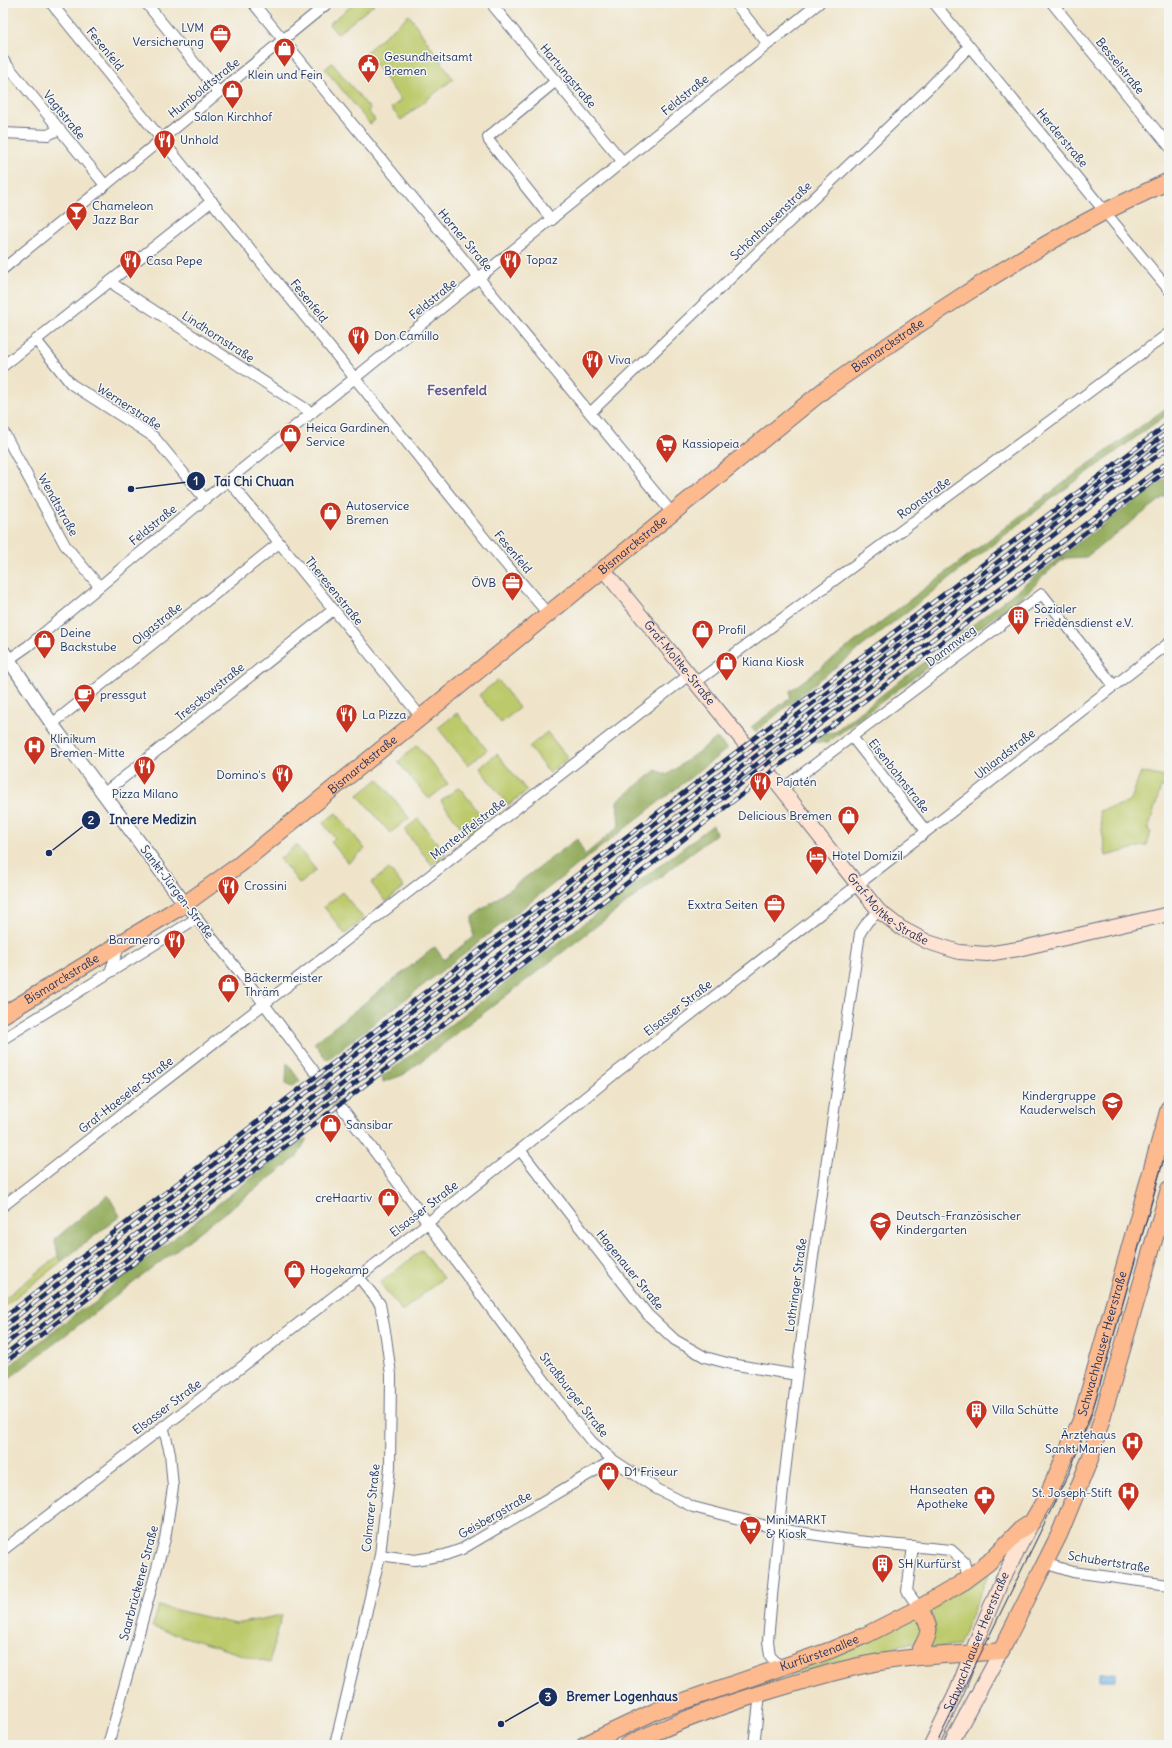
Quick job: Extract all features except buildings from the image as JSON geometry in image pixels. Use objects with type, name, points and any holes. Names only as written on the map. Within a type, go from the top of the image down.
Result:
[{"type":"main road","name":"Bismarckstraße","points":[[3,1015],[185,904],[239,865],[337,787],[824,390],[899,337],[1000,272],[1106,212],[1169,181]]},
{"type":"main road","name":"Graf-Moltke-Straße","points":[[603,570],[782,789],[879,911],[901,928],[928,942],[959,952],[987,954],[1018,950],[1169,914]]},
{"type":"main road","name":"Schwachhauser Heerstraße","points":[[931,1745],[958,1691],[1002,1580],[1048,1494],[1081,1420],[1169,1108]]},
{"type":"main road","name":"Schwachhauser Heerstraße","points":[[950,1745],[1001,1651],[1059,1535],[1090,1459],[1169,1189]]},
{"type":"main road","name":"Kurfürstenallee","points":[[584,1745],[658,1710],[831,1650],[866,1635],[919,1608],[968,1578],[988,1563],[1020,1530],[1032,1522]]},
{"type":"main road","points":[[917,1657],[929,1631],[928,1623],[919,1608]]},
{"type":"main road","name":"Kurfürstenallee","points":[[627,1745],[655,1731],[760,1694],[837,1671],[882,1661],[1001,1651]]},
{"type":"street","name":"Fesenfeld","points":[[51,3],[548,614]]},
{"type":"street","points":[[146,3],[219,93]]},
{"type":"street","name":"Horner Straße","points":[[253,3],[672,513]]},
{"type":"street","name":"Humboldtstraße","points":[[3,269],[328,3]]},
{"type":"street","points":[[735,3],[768,44]]},
{"type":"street","name":"Feldstraße","points":[[5,655],[28,646],[206,499],[819,3]]},
{"type":"street","name":"Herderstraße","points":[[934,3],[1169,290]]},
{"type":"street","name":"Besselstraße","points":[[1052,3],[1169,146]]},
{"type":"street","name":"Hartungstraße","points":[[496,5],[623,162]]},
{"type":"street","name":"Schönhausenstraße","points":[[590,413],[930,87],[969,47]]},
{"type":"street","name":"Vagtstraße","points":[[3,60],[105,185]]},
{"type":"street","points":[[552,220],[489,142],[488,137],[556,81]]},
{"type":"street","points":[[3,133],[48,135],[59,130]]},
{"type":"street","points":[[3,366],[212,201]]},
{"type":"street","name":"Lindhornstraße","points":[[111,281],[122,290],[312,413]]},
{"type":"street","name":"Roonstraße","points":[[692,679],[1169,334]]},
{"type":"street","name":"Wernerstraße","points":[[36,340],[71,384],[154,437],[206,499]]},
{"type":"street","name":"Wendtstraße","points":[[3,431],[65,545],[99,586]]},
{"type":"street","name":"Theresenstraße","points":[[229,481],[421,717]]},
{"type":"street","name":"Olgastraße","points":[[52,724],[278,543]]},
{"type":"street","name":"Dammweg","points":[[782,789],[1042,594],[1114,686]]},
{"type":"street","name":"Tresckowstraße","points":[[103,794],[333,610]]},
{"type":"street","name":"Uhlandstraße","points":[[857,884],[1169,644]]},
{"type":"street","name":"Sankt-Jürgen-Straße","points":[[5,655],[52,724],[103,794],[185,904],[264,1004],[314,1071]]},
{"type":"street","name":"Manteuffelstraße","points":[[264,1004],[692,679]]},
{"type":"street","name":"Eisenbahnstraße","points":[[852,737],[926,831]]},
{"type":"street","name":"Elsasser Straße","points":[[3,1550],[359,1277],[618,1071],[857,884]]},
{"type":"street","name":"Lothringer Straße","points":[[781,1667],[770,1656],[768,1640],[778,1529],[797,1375],[860,933],[868,921],[879,911]]},
{"type":"street","name":"Bismarckstraße","points":[[3,1039],[197,918]]},
{"type":"street","name":"Bismarckstraße","points":[[110,972],[120,944]]},
{"type":"street","name":"Graf-Haeseler-Straße","points":[[3,1206],[264,1004]]},
{"type":"street","name":"Straßburger Straße","points":[[343,1109],[574,1419],[592,1442],[613,1460],[657,1489],[693,1506],[778,1529],[856,1541],[951,1550],[964,1562],[968,1578]]},
{"type":"street","name":"Hagenauer Straße","points":[[520,1150],[648,1315],[675,1340],[705,1357],[731,1364],[797,1375]]},
{"type":"street","name":"Colmarer Straße","points":[[335,1745],[380,1555],[390,1467],[391,1375],[380,1304],[359,1277]]},
{"type":"street","name":"Saarbrückener Straße","points":[[108,1745],[165,1539],[173,1487],[170,1453],[163,1426]]},
{"type":"street","name":"Geisbergstraße","points":[[380,1555],[415,1560],[445,1555],[462,1549],[613,1460]]},
{"type":"street","points":[[913,1546],[907,1591],[919,1608]]},
{"type":"street","name":"Schubertstraße","points":[[1044,1563],[1074,1572],[1169,1585]]},
{"type":"street","points":[[754,1745],[760,1694]]},
{"type":"green space","points":[[355,3],[376,3],[337,34],[329,24]]},
{"type":"green space","points":[[409,15],[453,79],[401,120],[391,108],[401,100],[366,52]]},
{"type":"green space","points":[[332,63],[370,109],[368,111],[375,120],[370,124],[325,69]]},
{"type":"green space","points":[[1169,406],[1169,413],[1054,497],[828,673],[755,732],[751,727],[790,698],[790,691],[1082,469]]},
{"type":"green space","points":[[1169,476],[1169,493],[1086,557],[1065,558],[1043,576],[1031,589],[827,743],[814,742],[826,733],[834,732],[1077,544]]},
{"type":"green space","points":[[498,680],[519,708],[501,723],[479,695]]},
{"type":"green space","points":[[457,713],[487,750],[468,765],[438,728]]},
{"type":"green space","points":[[547,732],[568,758],[549,773],[529,747]]},
{"type":"green space","points":[[717,738],[727,749],[327,1060],[314,1043],[435,947],[444,960],[473,937],[472,917],[577,839],[585,855],[619,826],[617,801],[656,770],[667,775]]},
{"type":"green space","points":[[417,745],[448,784],[429,799],[398,762]]},
{"type":"green space","points":[[497,754],[527,791],[508,805],[479,768]]},
{"type":"green space","points":[[1141,772],[1169,778],[1169,789],[1161,787],[1148,830],[1151,832],[1147,845],[1106,856],[1099,811],[1130,802]]},
{"type":"green space","points":[[378,779],[409,818],[390,833],[358,795]]},
{"type":"green space","points":[[459,787],[487,822],[468,836],[441,801]]},
{"type":"green space","points":[[336,813],[365,849],[348,863],[331,842],[335,838],[323,823]]},
{"type":"green space","points":[[418,819],[446,854],[432,865],[404,830]]},
{"type":"green space","points":[[713,825],[716,834],[403,1075],[383,1082],[382,1077]]},
{"type":"green space","points":[[296,845],[316,870],[300,884],[280,859]]},
{"type":"green space","points":[[389,869],[404,887],[386,902],[371,883]]},
{"type":"green space","points":[[342,892],[364,919],[345,934],[324,907]]},
{"type":"green space","points":[[287,1063],[300,1081],[292,1087],[286,1083]]},
{"type":"green space","points":[[307,1138],[297,1157],[3,1383],[3,1371],[82,1309],[94,1303],[103,1293],[293,1146]]},
{"type":"green space","points":[[108,1195],[120,1216],[62,1261],[58,1256],[55,1239]]},
{"type":"green space","points":[[422,1250],[443,1278],[402,1311],[380,1283]]},
{"type":"green space","points":[[58,1256],[62,1261],[3,1307],[3,1300]]},
{"type":"green space","points":[[990,1570],[959,1645],[926,1648],[933,1634],[935,1625],[929,1611]]},
{"type":"green space","points":[[159,1606],[236,1624],[282,1615],[269,1663],[152,1627]]},
{"type":"green space","points":[[912,1620],[918,1621],[923,1630],[917,1641],[805,1671],[749,1690],[748,1687]]},
{"type":"water","points":[[1115,1672],[1115,1680],[1099,1680],[1099,1673]]},
{"type":"tunnel","points":[[314,1071],[343,1109]]},
{"type":"tram line","points":[[936,1745],[1070,1471],[1095,1402],[1169,1141]]},
{"type":"railway","points":[[3,1318],[757,736],[1169,423]]},
{"type":"railway","points":[[3,1327],[610,858],[1169,431]]},
{"type":"railway","points":[[3,1337],[1073,511],[1169,439]]},
{"type":"railway","points":[[3,1346],[1143,466],[1169,448]]},
{"type":"railway","points":[[3,1356],[751,776],[1169,461]]},
{"type":"railway","points":[[3,1364],[780,765],[1169,469]]},
{"type":"place","name":"LVM Versicherung","points":[[220,54]]},
{"type":"place","name":"Klein und Fein","points":[[285,68]]},
{"type":"place","name":"Gesundheitsamt Bremen","points":[[368,84]]},
{"type":"place","name":"Salon Kirchhof","points":[[233,110]]},
{"type":"place","name":"Unhold","points":[[165,160]]},
{"type":"place","name":"Chameleon Jazz Bar","points":[[77,232]]},
{"type":"place","name":"Casa Pepe","points":[[130,280]]},
{"type":"place","name":"Topaz","points":[[510,280]]},
{"type":"place","name":"Don Camillo","points":[[358,356]]},
{"type":"place","name":"Viva","points":[[592,380]]},
{"type":"place","name":"Heica Gardinen Service","points":[[290,454]]},
{"type":"place","name":"Kassiopeia","points":[[667,464]]},
{"type":"place","name":"Tai Chi Chuan","points":[[131,489]]},
{"type":"place","name":"Autoservice Bremen","points":[[330,532]]},
{"type":"place","name":"ÖVB","points":[[512,602]]},
{"type":"place","name":"Sozialer Friedensdienst e.V.","points":[[1018,636]]},
{"type":"place","name":"Profil","points":[[702,650]]},
{"type":"place","name":"Deine Backstube","points":[[44,660]]},
{"type":"place","name":"Kiana Kiosk","points":[[726,682]]},
{"type":"place","name":"pressgut","points":[[84,714]]},
{"type":"place","name":"La Pizza","points":[[346,734]]},
{"type":"place","name":"Klinikum Bremen-Mitte","points":[[34,766]]},
{"type":"place","name":"Pizza Milano","points":[[145,786]]},
{"type":"place","name":"Domino's","points":[[282,794]]},
{"type":"place","name":"Pajatén","points":[[760,802]]},
{"type":"place","name":"Delicious Bremen","points":[[848,836]]},
{"type":"place","name":"Innere Medizin","points":[[49,853]]},
{"type":"place","name":"Hotel Domizil","points":[[817,876]]},
{"type":"place","name":"Crossini","points":[[228,906]]},
{"type":"place","name":"Exxtra Seiten","points":[[774,924]]},
{"type":"place","name":"Baranero","points":[[175,960]]},
{"type":"place","name":"Bäckermeister Thräm","points":[[228,1004]]},
{"type":"place","name":"Kindergruppe Kauderwelsch","points":[[1112,1122]]},
{"type":"place","name":"Sansibar","points":[[331,1144]]},
{"type":"place","name":"creHaartiv","points":[[388,1218]]},
{"type":"place","name":"Deutsch-Französischer Kindergarten","points":[[880,1242]]},
{"type":"place","name":"Hogekamp","points":[[294,1290]]},
{"type":"place","name":"Villa Schütte","points":[[977,1430]]},
{"type":"place","name":"Ärztehaus Sankt Marien","points":[[1132,1462]]},
{"type":"place","name":"D1 Friseur","points":[[609,1492]]},
{"type":"place","name":"St. Joseph-Stift","points":[[1128,1512]]},
{"type":"place","name":"Hanseaten Apotheke","points":[[984,1516]]},
{"type":"place","name":"MiniMARKT & Kiosk","points":[[751,1546]]},
{"type":"place","name":"SH Kurfürst","points":[[883,1584]]},
{"type":"place","name":"Bremer Logenhaus","points":[[501,1724]]},
{"type":"district","name":"Fesenfeld","points":[[457,390]]}]
